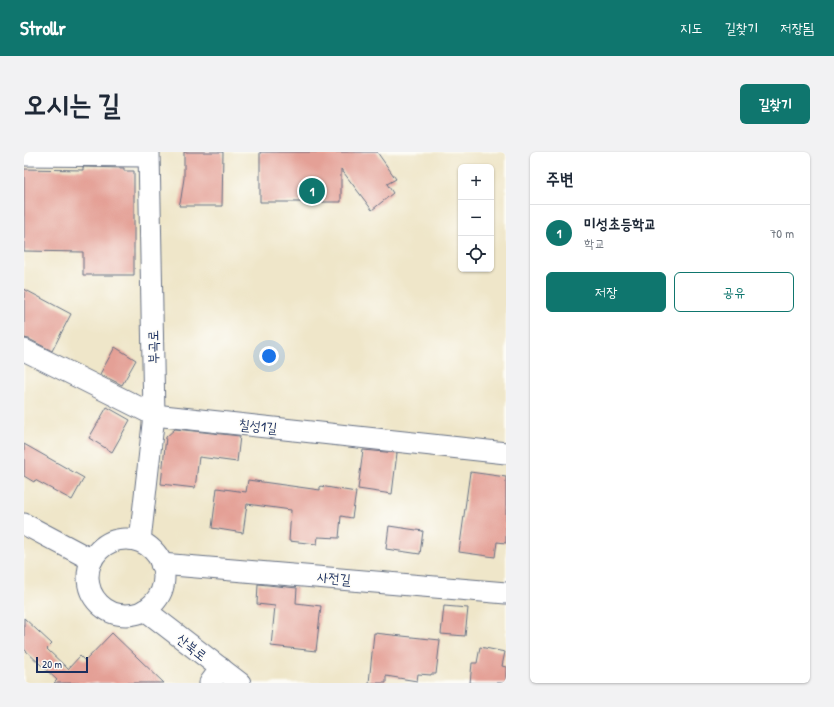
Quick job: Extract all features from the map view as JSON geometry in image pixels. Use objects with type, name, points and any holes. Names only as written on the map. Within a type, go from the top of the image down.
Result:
[{"type":"street","points":[[24,155],[148,154]]},
{"type":"street","name":"부곡로","points":[[140,541],[154,415],[148,154]]},
{"type":"street","name":"칠성1길","points":[[24,350],[154,415],[506,453]]},
{"type":"street","points":[[24,524],[92,560]]},
{"type":"street","points":[[128,538],[140,541],[151,548],[159,558],[164,570],[164,583],[160,595],[152,605],[145,610],[129,616],[116,614],[104,609],[95,601],[90,590],[87,577],[89,565],[95,554],[104,545],[115,540],[128,538]]},
{"type":"street","name":"사전길","points":[[161,564],[506,593]]},
{"type":"street","name":"산북로","points":[[145,610],[215,676],[240,683]]},
{"type":"building","points":[[184,152],[223,152],[222,206],[179,206],[184,178]]},
{"type":"building","points":[[260,152],[377,152],[396,179],[387,184],[393,193],[372,210],[341,169],[341,202],[260,202]]},
{"type":"building","points":[[83,167],[124,168],[124,171],[134,171],[134,275],[83,275],[83,252],[24,251],[24,169],[83,170]]},
{"type":"building","points":[[24,289],[71,314],[52,351],[24,338]]},
{"type":"building","points":[[115,347],[136,360],[122,385],[100,374]]},
{"type":"building","points":[[107,407],[130,420],[112,452],[89,438]]},
{"type":"building","points":[[175,429],[240,436],[237,462],[199,457],[195,488],[161,484],[166,437]]},
{"type":"building","points":[[24,444],[84,478],[72,500],[35,480],[34,482],[24,476]]},
{"type":"building","points":[[363,450],[397,453],[392,494],[358,489]]},
{"type":"building","points":[[470,472],[506,477],[506,543],[497,542],[495,557],[459,552]]},
{"type":"building","points":[[248,480],[320,490],[320,486],[356,492],[352,518],[341,516],[339,538],[318,537],[317,544],[289,541],[291,510],[247,504],[243,533],[212,528],[217,488],[246,492]]},
{"type":"building","points":[[389,526],[423,531],[420,554],[386,549]]},
{"type":"building","points":[[258,584],[297,588],[296,603],[321,606],[316,651],[271,646],[275,606],[257,604]]},
{"type":"building","points":[[444,606],[468,608],[465,636],[441,634]]},
{"type":"building","points":[[24,618],[52,644],[47,649],[68,669],[80,656],[85,661],[112,633],[164,683],[54,683],[57,680],[24,649]]},
{"type":"building","points":[[374,633],[440,640],[436,674],[418,674],[417,681],[386,676],[386,683],[369,683]]},
{"type":"building","points":[[480,647],[505,652],[502,666],[506,667],[506,683],[470,683],[472,663],[477,663]]},
{"type":"place","name":"미성초등학교","points":[[312,191]]}]
